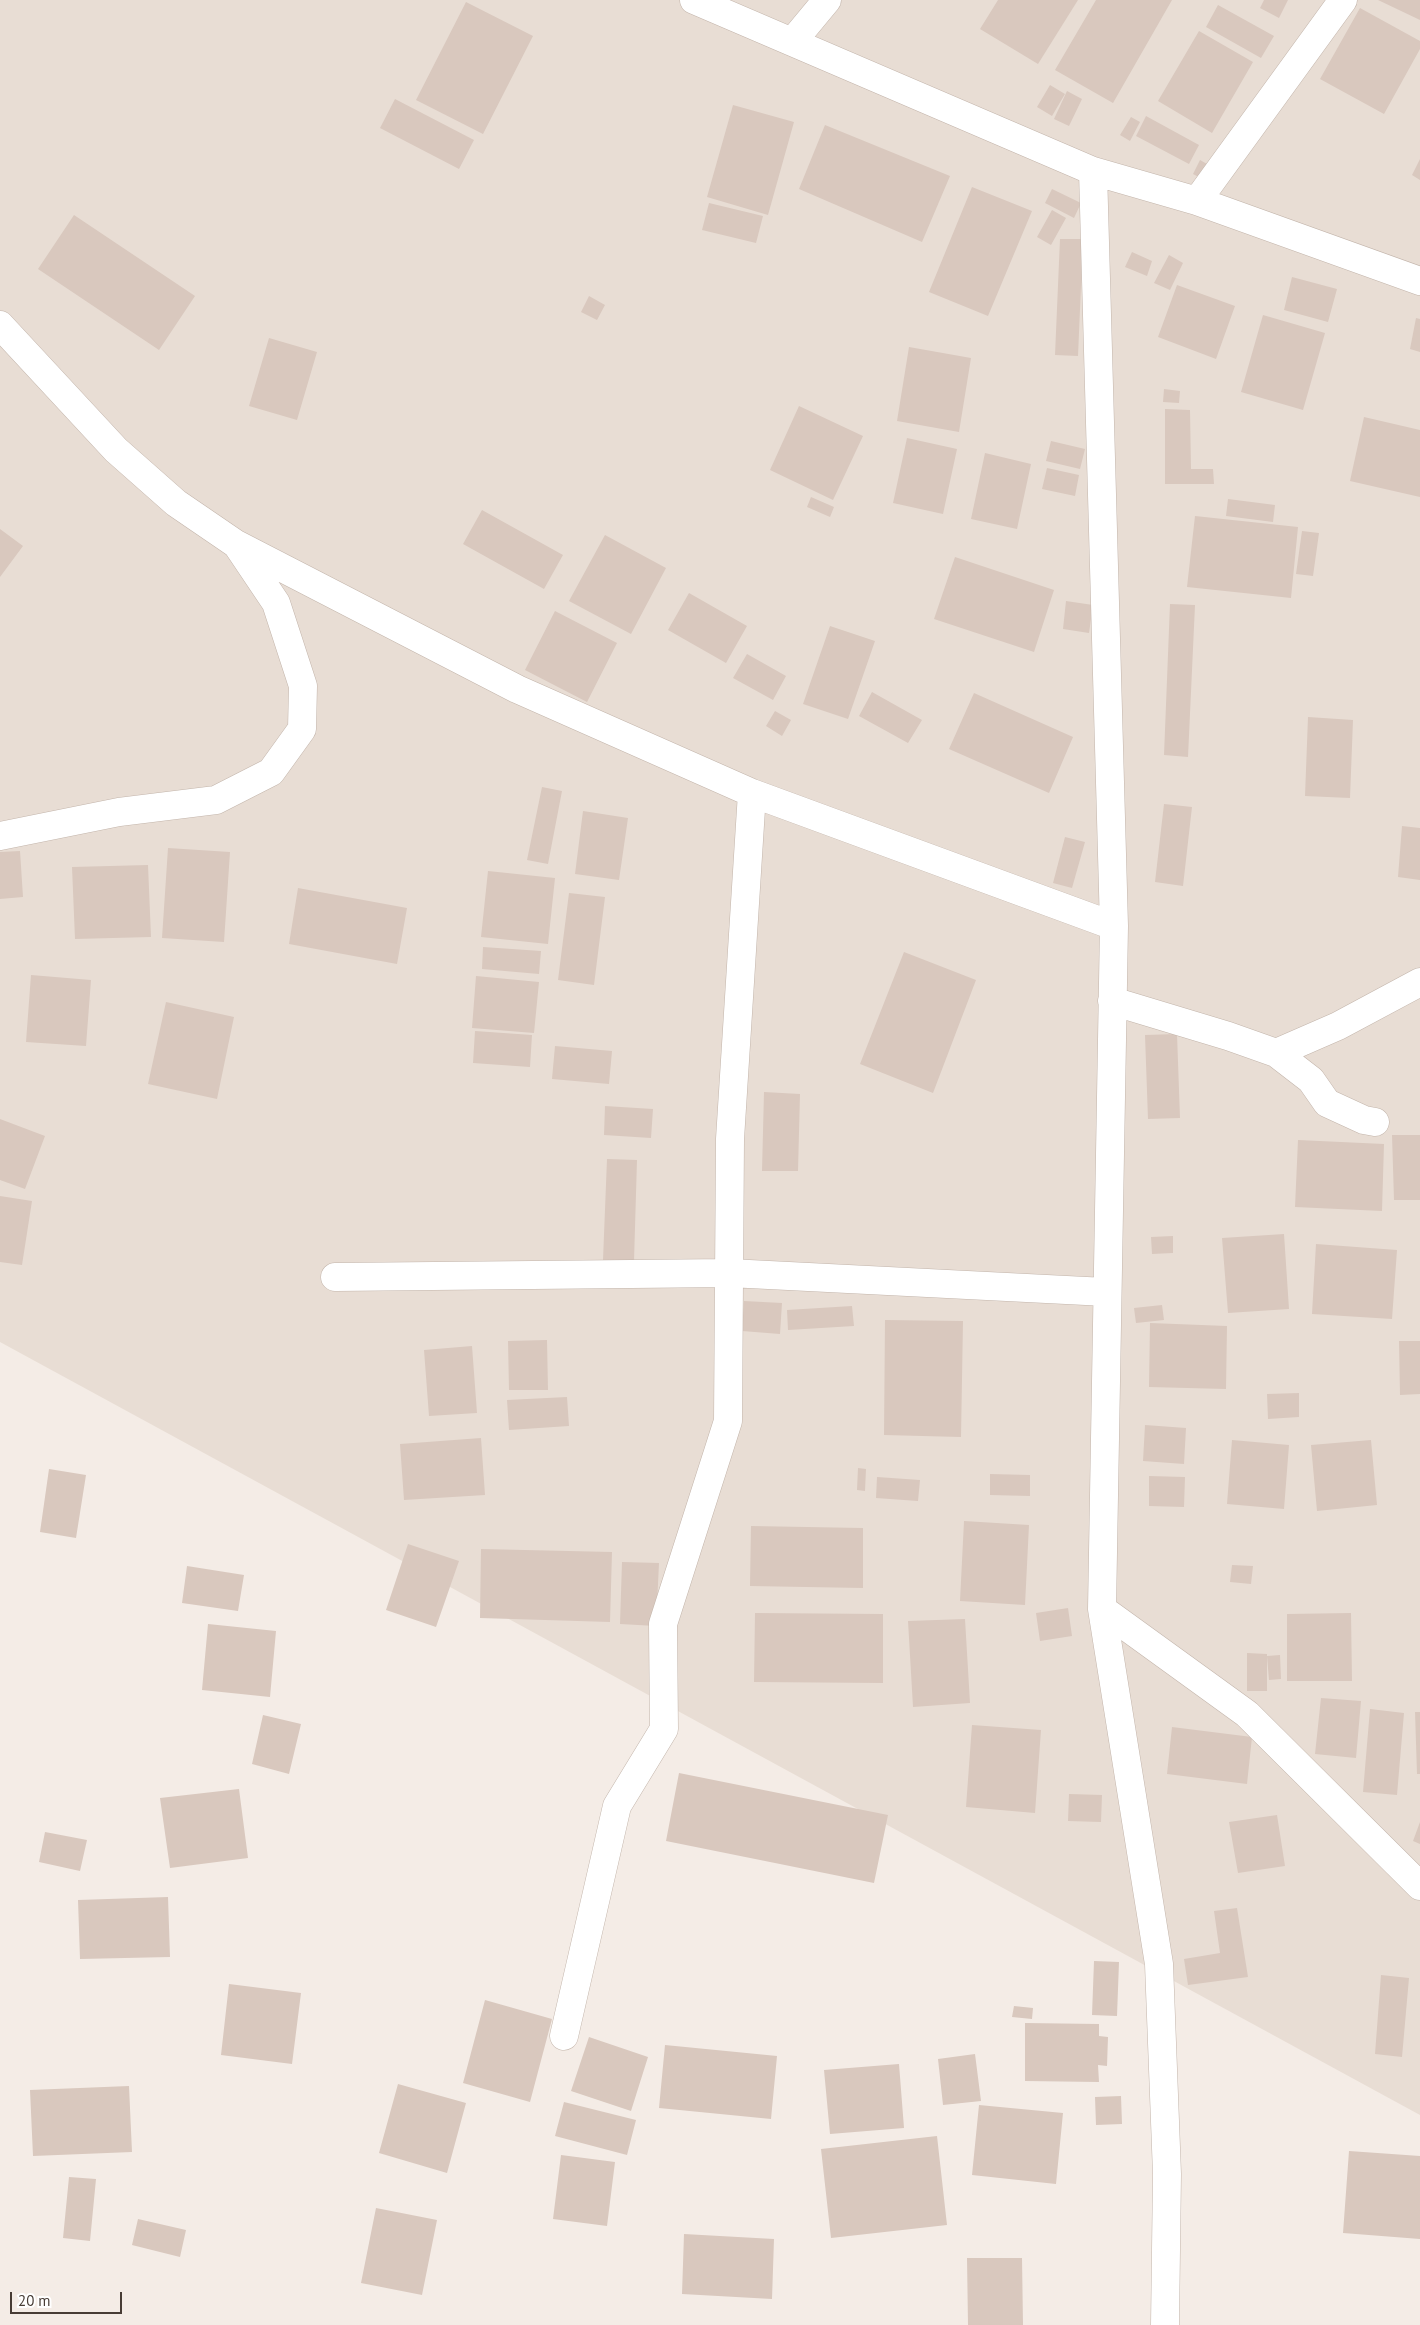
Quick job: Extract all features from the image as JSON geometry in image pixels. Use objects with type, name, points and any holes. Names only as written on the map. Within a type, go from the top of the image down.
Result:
[{"type":"street","points":[[694,0],[1093,171],[1197,200],[1420,282]]},
{"type":"street","points":[[793,41],[828,0]]},
{"type":"street","points":[[1197,200],[1343,0]]},
{"type":"street","points":[[1093,171],[1114,926],[1106,1292],[1102,1609],[1159,1964],[1167,2174],[1165,2325]]},
{"type":"street","points":[[0,325],[116,450],[176,503],[236,544],[517,689],[752,793],[1114,926]]},
{"type":"street","points":[[0,836],[120,812],[216,800],[271,772],[302,729],[303,686],[276,604],[236,544]]},
{"type":"street","points":[[564,2036],[617,1806],[664,1729],[663,1624],[728,1420],[730,1139],[752,793]]},
{"type":"street","points":[[1276,1053],[1338,1026],[1420,982]]},
{"type":"street","points":[[1112,1001],[1228,1036],[1276,1053],[1311,1080],[1327,1104],[1364,1120],[1375,1122]]},
{"type":"street","points":[[335,1277],[729,1273],[1106,1292]]},
{"type":"street","points":[[1102,1609],[1247,1714],[1420,1886]]},
{"type":"shaded area","points":[[0,0],[1420,0],[1420,2115],[0,1342]]},
{"type":"building","points":[[998,0],[1078,0],[1038,64],[980,29]]},
{"type":"building","points":[[1096,0],[1172,0],[1113,103],[1055,70]]},
{"type":"building","points":[[1264,0],[1288,0],[1279,18],[1260,8]]},
{"type":"building","points":[[1378,0],[1420,0],[1420,20]]},
{"type":"building","points":[[466,2],[533,36],[483,134],[416,100]]},
{"type":"building","points":[[1218,5],[1274,36],[1261,58],[1206,27]]},
{"type":"building","points":[[1360,8],[1420,41],[1420,49],[1384,114],[1320,79]]},
{"type":"building","points":[[1199,31],[1253,62],[1212,133],[1158,101]]},
{"type":"building","points":[[1050,85],[1065,94],[1052,116],[1037,107]]},
{"type":"building","points":[[1067,91],[1082,99],[1069,126],[1054,119]]},
{"type":"building","points":[[395,99],[474,140],[459,169],[380,128]]},
{"type":"building","points":[[733,105],[794,122],[768,215],[707,197]]},
{"type":"building","points":[[1146,116],[1199,145],[1189,164],[1136,136]]},
{"type":"building","points":[[1131,117],[1140,122],[1130,141],[1120,135]]},
{"type":"building","points":[[825,125],[950,176],[922,242],[799,189]]},
{"type":"building","points":[[1420,159],[1420,180],[1412,175]]},
{"type":"building","points":[[1200,160],[1221,172],[1214,185],[1193,174]]},
{"type":"building","points":[[972,187],[1032,211],[988,316],[929,292]]},
{"type":"building","points":[[1052,189],[1081,203],[1074,218],[1045,203]]},
{"type":"building","points":[[709,203],[763,216],[756,243],[702,230]]},
{"type":"building","points":[[1052,210],[1066,218],[1051,245],[1037,237]]},
{"type":"building","points":[[74,215],[195,296],[159,350],[38,269]]},
{"type":"building","points":[[1060,239],[1083,239],[1078,356],[1055,355]]},
{"type":"building","points":[[1132,252],[1152,261],[1147,276],[1125,267]]},
{"type":"building","points":[[1169,255],[1183,263],[1170,290],[1154,283]]},
{"type":"building","points":[[1292,277],[1337,289],[1328,322],[1284,310]]},
{"type":"building","points":[[1177,285],[1235,306],[1216,359],[1158,337]]},
{"type":"building","points":[[589,296],[605,305],[597,320],[581,312]]},
{"type":"building","points":[[1263,315],[1325,333],[1303,410],[1241,392]]},
{"type":"building","points":[[1416,318],[1420,319],[1420,352],[1410,349]]},
{"type":"building","points":[[269,338],[317,352],[297,420],[249,406]]},
{"type":"building","points":[[909,347],[971,358],[959,432],[897,421]]},
{"type":"building","points":[[1164,389],[1180,391],[1179,403],[1163,402]]},
{"type":"building","points":[[799,406],[863,436],[833,500],[770,470]]},
{"type":"building","points":[[1165,409],[1190,410],[1191,469],[1213,469],[1214,484],[1165,484]]},
{"type":"building","points":[[1364,417],[1420,430],[1420,497],[1350,481]]},
{"type":"building","points":[[907,438],[957,449],[943,514],[893,503]]},
{"type":"building","points":[[1051,441],[1085,449],[1080,469],[1046,461]]},
{"type":"building","points":[[985,453],[1031,464],[1017,529],[971,519]]},
{"type":"building","points":[[1047,468],[1079,475],[1075,496],[1042,489]]},
{"type":"building","points":[[811,497],[834,507],[830,517],[807,507]]},
{"type":"building","points":[[1228,499],[1275,505],[1273,522],[1226,516]]},
{"type":"building","points":[[482,510],[563,555],[544,589],[463,544]]},
{"type":"building","points":[[1195,516],[1298,527],[1291,598],[1187,587]]},
{"type":"building","points":[[0,529],[23,546],[0,577]]},
{"type":"building","points":[[1302,531],[1319,533],[1313,576],[1296,574]]},
{"type":"building","points":[[605,535],[666,568],[631,634],[569,601]]},
{"type":"building","points":[[955,557],[1054,590],[1034,652],[934,619]]},
{"type":"building","points":[[689,593],[747,626],[726,663],[668,630]]},
{"type":"building","points":[[1066,601],[1093,605],[1089,633],[1063,629]]},
{"type":"building","points":[[1170,604],[1195,605],[1188,757],[1164,755]]},
{"type":"building","points":[[555,611],[617,643],[587,702],[525,670]]},
{"type":"building","points":[[830,626],[875,641],[848,719],[803,704]]},
{"type":"building","points":[[747,654],[786,676],[773,700],[733,678]]},
{"type":"building","points":[[872,692],[922,720],[908,743],[859,716]]},
{"type":"building","points":[[974,693],[1073,737],[1049,793],[949,749]]},
{"type":"building","points":[[775,711],[791,720],[782,736],[766,726]]},
{"type":"building","points":[[1308,717],[1353,720],[1350,798],[1305,796]]},
{"type":"building","points":[[542,787],[562,791],[548,864],[527,860]]},
{"type":"building","points":[[1164,804],[1192,807],[1183,886],[1155,882]]},
{"type":"building","points":[[583,811],[628,818],[619,880],[575,874]]},
{"type":"building","points":[[1402,826],[1420,828],[1420,880],[1398,877]]},
{"type":"building","points":[[1065,837],[1085,842],[1072,888],[1053,883]]},
{"type":"building","points":[[168,848],[230,852],[224,942],[162,938]]},
{"type":"building","points":[[20,851],[23,897],[0,899],[0,852]]},
{"type":"building","points":[[148,865],[151,937],[75,939],[72,867]]},
{"type":"building","points":[[488,871],[555,878],[548,944],[481,937]]},
{"type":"building","points":[[298,888],[407,908],[397,964],[289,944]]},
{"type":"building","points":[[569,893],[605,897],[594,985],[558,980]]},
{"type":"building","points":[[483,947],[541,951],[539,974],[482,969]]},
{"type":"building","points":[[904,952],[976,980],[933,1093],[860,1064]]},
{"type":"building","points":[[31,975],[91,980],[86,1046],[26,1042]]},
{"type":"building","points":[[476,976],[539,982],[534,1033],[472,1028]]},
{"type":"building","points":[[166,1002],[234,1017],[217,1099],[148,1084]]},
{"type":"building","points":[[475,1031],[532,1035],[530,1067],[473,1063]]},
{"type":"building","points":[[1177,1034],[1180,1118],[1148,1119],[1145,1035]]},
{"type":"building","points":[[555,1046],[612,1051],[609,1084],[552,1079]]},
{"type":"building","points":[[764,1092],[800,1094],[798,1171],[762,1171]]},
{"type":"building","points":[[605,1106],[653,1109],[651,1138],[604,1135]]},
{"type":"building","points":[[0,1119],[45,1136],[25,1189],[0,1180]]},
{"type":"building","points":[[1392,1135],[1420,1135],[1420,1200],[1394,1200]]},
{"type":"building","points":[[1298,1140],[1384,1144],[1382,1211],[1295,1207]]},
{"type":"building","points":[[607,1159],[637,1160],[634,1261],[603,1260]]},
{"type":"building","points":[[0,1196],[32,1201],[22,1265],[0,1262]]},
{"type":"building","points":[[1284,1234],[1289,1309],[1228,1313],[1222,1238]]},
{"type":"building","points":[[1173,1236],[1173,1253],[1152,1254],[1151,1237]]},
{"type":"building","points":[[1316,1244],[1397,1250],[1392,1319],[1312,1314]]},
{"type":"building","points":[[744,1301],[782,1303],[780,1334],[742,1331]]},
{"type":"building","points":[[1162,1305],[1164,1320],[1136,1323],[1134,1308]]},
{"type":"building","points":[[852,1306],[854,1326],[788,1330],[787,1310]]},
{"type":"building","points":[[885,1320],[963,1321],[961,1437],[884,1435]]},
{"type":"building","points":[[1150,1323],[1227,1326],[1226,1389],[1149,1387]]},
{"type":"building","points":[[547,1340],[548,1390],[509,1390],[508,1341]]},
{"type":"building","points":[[1399,1341],[1420,1341],[1420,1394],[1400,1395]]},
{"type":"building","points":[[472,1346],[477,1413],[429,1416],[424,1350]]},
{"type":"building","points":[[1299,1393],[1299,1417],[1268,1419],[1267,1394]]},
{"type":"building","points":[[567,1397],[569,1426],[509,1430],[507,1400]]},
{"type":"building","points":[[1145,1425],[1186,1428],[1184,1464],[1143,1461]]},
{"type":"building","points":[[481,1438],[485,1495],[404,1500],[400,1444]]},
{"type":"building","points":[[1232,1440],[1289,1445],[1284,1509],[1227,1504]]},
{"type":"building","points":[[1371,1440],[1377,1505],[1317,1511],[1311,1445]]},
{"type":"building","points":[[858,1468],[866,1469],[865,1491],[857,1490]]},
{"type":"building","points":[[49,1469],[86,1475],[76,1538],[40,1532]]},
{"type":"building","points":[[990,1474],[1030,1475],[1030,1496],[990,1495]]},
{"type":"building","points":[[1149,1476],[1185,1477],[1184,1507],[1149,1506]]},
{"type":"building","points":[[877,1477],[920,1480],[918,1501],[876,1498]]},
{"type":"building","points":[[964,1521],[1029,1525],[1025,1605],[960,1601]]},
{"type":"building","points":[[751,1526],[863,1528],[863,1588],[750,1586]]},
{"type":"building","points":[[408,1544],[459,1561],[436,1627],[386,1610]]},
{"type":"building","points":[[481,1549],[612,1552],[610,1622],[480,1618]]},
{"type":"building","points":[[622,1562],[659,1563],[656,1626],[620,1624]]},
{"type":"building","points":[[1232,1565],[1253,1566],[1251,1584],[1230,1582]]},
{"type":"building","points":[[187,1566],[244,1575],[238,1611],[182,1603]]},
{"type":"building","points":[[1068,1608],[1072,1636],[1040,1641],[1036,1613]]},
{"type":"building","points":[[755,1613],[883,1614],[883,1683],[754,1682]]},
{"type":"building","points":[[1351,1613],[1352,1681],[1287,1681],[1287,1614]]},
{"type":"building","points":[[965,1619],[970,1703],[913,1707],[908,1621]]},
{"type":"building","points":[[208,1624],[276,1631],[270,1697],[202,1690]]},
{"type":"building","points":[[1247,1653],[1267,1654],[1267,1691],[1247,1691]]},
{"type":"building","points":[[1280,1655],[1281,1679],[1269,1680],[1267,1656]]},
{"type":"building","points":[[1321,1698],[1361,1701],[1356,1758],[1315,1754]]},
{"type":"building","points":[[1370,1709],[1404,1713],[1397,1795],[1363,1792]]},
{"type":"building","points":[[1415,1712],[1420,1712],[1420,1774],[1417,1774]]},
{"type":"building","points":[[263,1715],[301,1724],[289,1774],[252,1764]]},
{"type":"building","points":[[972,1725],[1041,1730],[1035,1813],[966,1807]]},
{"type":"building","points":[[1172,1727],[1252,1737],[1247,1784],[1167,1774]]},
{"type":"building","points":[[679,1773],[888,1815],[874,1883],[666,1841]]},
{"type":"building","points":[[239,1789],[248,1858],[170,1868],[160,1798]]},
{"type":"building","points":[[1069,1794],[1102,1795],[1101,1822],[1068,1821]]},
{"type":"building","points":[[1277,1815],[1285,1866],[1238,1873],[1229,1822]]},
{"type":"building","points":[[1420,1822],[1420,1844],[1413,1841]]},
{"type":"building","points":[[45,1832],[87,1840],[80,1871],[39,1862]]},
{"type":"building","points":[[168,1897],[170,1957],[80,1959],[78,1900]]},
{"type":"building","points":[[1237,1908],[1248,1977],[1188,1985],[1184,1959],[1220,1953],[1214,1911]]},
{"type":"building","points":[[1094,1961],[1119,1962],[1117,2016],[1092,2015]]},
{"type":"building","points":[[1381,1975],[1409,1978],[1402,2057],[1375,2054]]},
{"type":"building","points":[[229,1984],[301,1993],[292,2064],[221,2055]]},
{"type":"building","points":[[485,2000],[552,2019],[530,2102],[463,2083]]},
{"type":"building","points":[[1014,2006],[1033,2008],[1032,2019],[1012,2017]]},
{"type":"building","points":[[1025,2023],[1099,2024],[1099,2036],[1108,2037],[1107,2066],[1098,2065],[1099,2082],[1025,2081]]},
{"type":"building","points":[[589,2037],[648,2057],[631,2111],[571,2091]]},
{"type":"building","points":[[665,2045],[777,2056],[771,2119],[659,2108]]},
{"type":"building","points":[[975,2054],[981,2101],[943,2105],[938,2059]]},
{"type":"building","points":[[899,2064],[904,2128],[830,2134],[824,2070]]},
{"type":"building","points":[[398,2084],[466,2103],[447,2173],[379,2153]]},
{"type":"building","points":[[129,2086],[132,2152],[33,2156],[30,2090]]},
{"type":"building","points":[[1121,2096],[1122,2124],[1096,2125],[1095,2097]]},
{"type":"building","points":[[564,2102],[636,2120],[627,2155],[555,2136]]},
{"type":"building","points":[[979,2105],[1063,2113],[1056,2184],[972,2175]]},
{"type":"building","points":[[937,2136],[947,2225],[831,2238],[821,2149]]},
{"type":"building","points":[[1349,2151],[1420,2156],[1420,2239],[1343,2233]]},
{"type":"building","points":[[561,2155],[615,2162],[607,2226],[553,2219]]},
{"type":"building","points":[[69,2177],[96,2179],[90,2241],[63,2238]]},
{"type":"building","points":[[376,2208],[437,2220],[422,2295],[361,2283]]},
{"type":"building","points":[[138,2219],[186,2230],[180,2257],[132,2245]]},
{"type":"building","points":[[684,2234],[774,2239],[772,2299],[682,2294]]},
{"type":"building","points":[[967,2258],[1022,2258],[1023,2325],[968,2325]]}]
